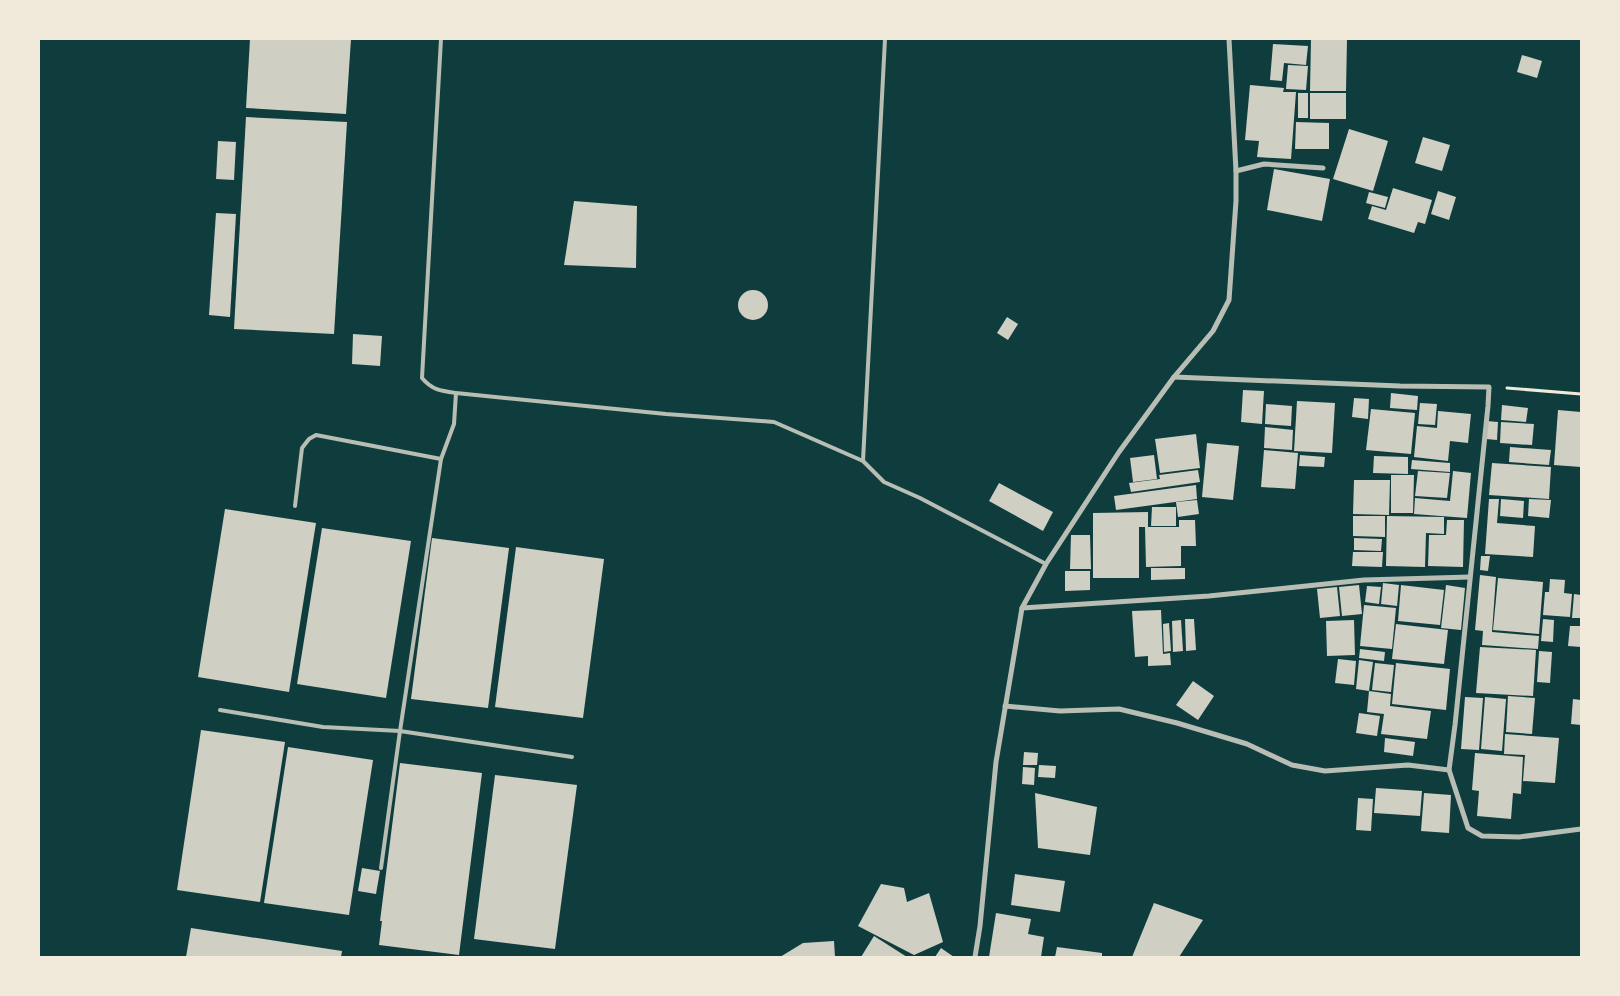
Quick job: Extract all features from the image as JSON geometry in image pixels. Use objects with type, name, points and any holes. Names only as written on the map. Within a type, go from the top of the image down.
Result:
[{"type":"street","points":[[975,957],[980,926],[996,762],[1022,608],[1046,564],[1119,452],[1174,377],[1213,331],[1229,300],[1236,201],[1230,39]]},
{"type":"street","points":[[1236,171],[1264,164],[1323,168]]},
{"type":"street","points":[[1174,377],[1400,386],[1489,387],[1449,770],[1468,828],[1482,836],[1520,837],[1581,829]]},
{"type":"street","points":[[1022,608],[1209,596],[1364,580],[1470,577]]},
{"type":"street","points":[[1005,706],[1060,711],[1119,709],[1177,723],[1238,741],[1292,765],[1325,771],[1408,765],[1449,770]]},
{"type":"lane","points":[[441,39],[422,378],[428,385],[438,391],[456,393],[666,414],[774,422],[862,461],[884,482],[920,498],[1046,564]]},
{"type":"lane","points":[[862,461],[885,39]]},
{"type":"lane","points":[[381,868],[442,459],[454,424],[456,393]]},
{"type":"lane","points":[[295,506],[302,448],[309,439],[316,435],[442,459]]},
{"type":"lane","points":[[220,710],[323,727],[400,732],[572,756]]},
{"type":"path","points":[[1489,387],[1581,394]]},
{"type":"building","points":[[250,39],[351,39],[346,114],[246,108]]},
{"type":"building","points":[[1311,39],[1347,39],[1346,91],[1310,91]]},
{"type":"building","points":[[1273,44],[1308,46],[1306,65],[1284,63],[1282,81],[1270,80]]},
{"type":"building","points":[[1522,55],[1542,61],[1537,78],[1517,72]]},
{"type":"building","points":[[1288,65],[1308,66],[1306,90],[1286,89]]},
{"type":"building","points":[[1250,85],[1284,88],[1283,92],[1296,92],[1291,159],[1257,157],[1259,141],[1245,140]]},
{"type":"building","points":[[1298,93],[1308,93],[1308,118],[1298,118]]},
{"type":"building","points":[[1310,93],[1346,93],[1346,119],[1310,119]]},
{"type":"building","points":[[246,117],[347,122],[334,334],[234,329]]},
{"type":"building","points":[[1296,122],[1329,123],[1329,149],[1295,149]]},
{"type":"building","points":[[1349,129],[1388,141],[1373,191],[1333,179]]},
{"type":"building","points":[[1423,137],[1450,145],[1442,171],[1415,163]]},
{"type":"building","points":[[218,141],[236,142],[234,180],[216,179]]},
{"type":"building","points":[[1274,169],[1330,179],[1322,221],[1267,210]]},
{"type":"building","points":[[1393,188],[1432,200],[1425,224],[1418,222],[1414,233],[1368,219],[1372,206],[1386,210]]},
{"type":"building","points":[[1438,191],[1456,197],[1449,220],[1431,214]]},
{"type":"building","points":[[1369,192],[1388,197],[1385,208],[1366,203]]},
{"type":"building","points":[[574,201],[637,206],[636,268],[564,265]]},
{"type":"building","points":[[216,213],[236,214],[230,317],[209,315]]},
{"type":"building","points":[[753,290],[764,294],[768,305],[764,316],[753,320],[742,316],[738,305],[742,294]]},
{"type":"building","points":[[1007,317],[1018,324],[1008,340],[997,333]]},
{"type":"building","points":[[353,334],[382,336],[380,366],[352,364]]},
{"type":"building","points":[[1243,390],[1264,391],[1262,424],[1241,422]]},
{"type":"building","points":[[1391,393],[1418,396],[1417,410],[1390,408]]},
{"type":"building","points":[[1354,398],[1369,399],[1368,419],[1352,417]]},
{"type":"building","points":[[1297,401],[1335,403],[1332,453],[1294,451]]},
{"type":"building","points":[[1420,403],[1437,404],[1435,425],[1418,424]]},
{"type":"building","points":[[1266,404],[1292,406],[1291,426],[1265,424]]},
{"type":"building","points":[[1502,405],[1528,408],[1526,422],[1501,420]]},
{"type":"building","points":[[1371,409],[1415,413],[1411,454],[1366,450]]},
{"type":"building","points":[[1558,410],[1581,412],[1581,467],[1554,465]]},
{"type":"building","points":[[1438,411],[1471,414],[1468,443],[1450,441],[1448,461],[1414,457],[1417,426],[1437,428]]},
{"type":"building","points":[[1487,421],[1498,422],[1497,440],[1486,439]]},
{"type":"building","points":[[1501,422],[1534,424],[1532,445],[1500,443]]},
{"type":"building","points":[[1265,427],[1293,430],[1292,450],[1264,448]]},
{"type":"building","points":[[1196,434],[1200,468],[1160,473],[1155,439]]},
{"type":"building","points":[[1207,443],[1239,446],[1233,500],[1202,497]]},
{"type":"building","points":[[1510,447],[1551,450],[1549,465],[1509,462]]},
{"type":"building","points":[[1264,450],[1298,453],[1295,489],[1261,487]]},
{"type":"building","points":[[1154,455],[1157,479],[1133,482],[1130,458]]},
{"type":"building","points":[[1300,455],[1325,457],[1324,467],[1299,466]]},
{"type":"building","points":[[1374,456],[1408,457],[1408,474],[1373,473]]},
{"type":"building","points":[[1412,460],[1450,463],[1450,472],[1411,469]]},
{"type":"building","points":[[1492,463],[1551,467],[1549,499],[1489,495]]},
{"type":"building","points":[[1198,470],[1200,482],[1131,492],[1129,483],[1160,479],[1159,475]]},
{"type":"building","points":[[1418,471],[1450,473],[1447,498],[1415,496]]},
{"type":"building","points":[[1453,471],[1471,473],[1467,518],[1414,514],[1415,498],[1450,501]]},
{"type":"building","points":[[1391,475],[1414,475],[1413,513],[1391,513]]},
{"type":"building","points":[[1354,480],[1390,480],[1389,515],[1353,514]]},
{"type":"building","points":[[999,483],[1053,512],[1043,531],[989,501]]},
{"type":"building","points":[[1196,485],[1197,499],[1116,510],[1114,496]]},
{"type":"building","points":[[1489,499],[1499,499],[1497,523],[1535,526],[1533,557],[1485,554]]},
{"type":"building","points":[[1501,499],[1524,501],[1523,518],[1500,516]]},
{"type":"building","points":[[1529,499],[1551,500],[1549,518],[1528,516]]},
{"type":"building","points":[[1197,500],[1199,514],[1178,517],[1176,502]]},
{"type":"building","points":[[1152,507],[1176,507],[1176,526],[1151,526]]},
{"type":"building","points":[[225,509],[316,523],[289,692],[198,677]]},
{"type":"building","points":[[1148,512],[1148,527],[1179,527],[1179,520],[1195,520],[1196,546],[1181,546],[1181,566],[1146,567],[1145,527],[1139,527],[1139,578],[1093,578],[1093,513]]},
{"type":"building","points":[[1353,516],[1385,516],[1385,537],[1353,536]]},
{"type":"building","points":[[1387,516],[1444,517],[1444,534],[1426,533],[1425,567],[1386,566]]},
{"type":"building","points":[[1447,520],[1464,520],[1463,567],[1428,566],[1429,535],[1446,535]]},
{"type":"building","points":[[322,528],[411,541],[386,698],[297,684]]},
{"type":"building","points":[[1071,535],[1090,535],[1091,569],[1070,569]]},
{"type":"building","points":[[432,538],[509,548],[488,708],[411,699]]},
{"type":"building","points":[[1354,538],[1382,539],[1381,551],[1354,550]]},
{"type":"building","points":[[516,547],[604,559],[583,718],[495,707]]},
{"type":"building","points":[[1353,552],[1383,552],[1382,567],[1352,566]]},
{"type":"building","points":[[1481,556],[1490,556],[1488,571],[1480,570]]},
{"type":"building","points":[[1151,568],[1185,568],[1185,579],[1151,580]]},
{"type":"building","points":[[1065,571],[1090,571],[1090,590],[1065,591]]},
{"type":"building","points":[[1480,575],[1496,577],[1492,632],[1539,636],[1538,649],[1482,645],[1483,631],[1475,630]]},
{"type":"building","points":[[1498,578],[1543,582],[1539,634],[1493,630]]},
{"type":"building","points":[[1550,579],[1565,580],[1564,593],[1572,594],[1570,617],[1543,615],[1545,592],[1549,592]]},
{"type":"building","points":[[1383,583],[1399,585],[1397,606],[1381,604]]},
{"type":"building","points":[[1359,585],[1362,614],[1342,616],[1339,587]]},
{"type":"building","points":[[1401,585],[1444,590],[1440,625],[1398,621]]},
{"type":"building","points":[[1446,585],[1465,588],[1461,630],[1441,628]]},
{"type":"building","points":[[1367,586],[1381,587],[1379,604],[1365,602]]},
{"type":"building","points":[[1337,587],[1340,616],[1320,618],[1317,589]]},
{"type":"building","points":[[1574,594],[1581,595],[1581,618],[1572,618]]},
{"type":"building","points":[[1364,605],[1396,608],[1392,649],[1360,646]]},
{"type":"building","points":[[1161,610],[1163,654],[1170,653],[1171,665],[1148,666],[1148,656],[1135,657],[1132,611]]},
{"type":"building","points":[[1185,619],[1194,619],[1196,650],[1186,651]]},
{"type":"building","points":[[1543,619],[1554,620],[1553,642],[1541,641]]},
{"type":"building","points":[[1181,620],[1183,651],[1173,652],[1172,621]]},
{"type":"building","points":[[1354,620],[1355,655],[1327,656],[1326,621]]},
{"type":"building","points":[[1169,623],[1171,651],[1164,652],[1163,624]]},
{"type":"building","points":[[1396,624],[1448,630],[1444,664],[1392,659]]},
{"type":"building","points":[[1570,626],[1581,626],[1581,647],[1568,646]]},
{"type":"building","points":[[1480,647],[1536,650],[1533,696],[1476,693]]},
{"type":"building","points":[[1360,649],[1385,652],[1384,661],[1359,658]]},
{"type":"building","points":[[1539,651],[1552,652],[1550,683],[1537,682]]},
{"type":"building","points":[[1338,659],[1356,661],[1354,685],[1335,683]]},
{"type":"building","points":[[1359,660],[1373,662],[1369,691],[1356,689]]},
{"type":"building","points":[[1375,663],[1394,665],[1391,692],[1372,690]]},
{"type":"building","points":[[1396,663],[1450,669],[1446,710],[1392,704]]},
{"type":"building","points":[[1193,681],[1214,696],[1198,720],[1176,705]]},
{"type":"building","points":[[1369,691],[1391,694],[1390,706],[1431,711],[1427,739],[1381,734],[1384,714],[1367,712]]},
{"type":"building","points":[[1508,696],[1535,698],[1532,734],[1506,732]]},
{"type":"building","points":[[1465,697],[1483,698],[1479,750],[1461,749]]},
{"type":"building","points":[[1485,697],[1506,699],[1502,751],[1481,749]]},
{"type":"building","points":[[1573,699],[1581,700],[1581,725],[1571,724]]},
{"type":"building","points":[[1359,713],[1380,716],[1377,736],[1356,733]]},
{"type":"building","points":[[201,730],[285,742],[260,902],[177,890]]},
{"type":"building","points":[[1505,734],[1559,738],[1555,783],[1523,781],[1525,755],[1504,754]]},
{"type":"building","points":[[1385,738],[1415,742],[1413,756],[1384,752]]},
{"type":"building","points":[[288,747],[373,760],[349,915],[264,903]]},
{"type":"building","points":[[1024,752],[1038,753],[1037,765],[1023,765]]},
{"type":"building","points":[[1475,753],[1523,757],[1521,794],[1513,793],[1511,819],[1477,816],[1479,791],[1472,790]]},
{"type":"building","points":[[400,763],[482,773],[459,955],[379,945],[382,921],[380,921]]},
{"type":"building","points":[[1039,765],[1056,766],[1055,778],[1038,777]]},
{"type":"building","points":[[1023,767],[1035,768],[1034,785],[1022,784]]},
{"type":"building","points":[[495,775],[577,785],[555,949],[474,939]]},
{"type":"building","points":[[1376,788],[1422,791],[1420,816],[1374,813]]},
{"type":"building","points":[[1035,793],[1097,807],[1090,855],[1038,848]]},
{"type":"building","points":[[1424,793],[1451,795],[1449,833],[1421,831]]},
{"type":"building","points":[[1358,798],[1373,799],[1371,831],[1356,830]]},
{"type":"building","points":[[362,868],[380,871],[376,894],[358,891]]},
{"type":"building","points":[[1015,874],[1065,881],[1060,912],[1011,905]]},
{"type":"building","points":[[881,884],[904,888],[907,902],[929,893],[943,942],[914,955],[858,926]]},
{"type":"building","points":[[1154,903],[1203,920],[1179,957],[1132,957]]},
{"type":"building","points":[[996,913],[1031,919],[1028,934],[1044,937],[1041,957],[989,957]]},
{"type":"building","points":[[191,928],[342,951],[341,957],[186,957]]},
{"type":"building","points":[[874,936],[907,957],[861,957]]},
{"type":"building","points":[[834,941],[835,957],[780,957],[803,943]]},
{"type":"building","points":[[1057,947],[1102,953],[1102,957],[1055,957]]},
{"type":"building","points":[[941,948],[954,957],[935,957]]}]
